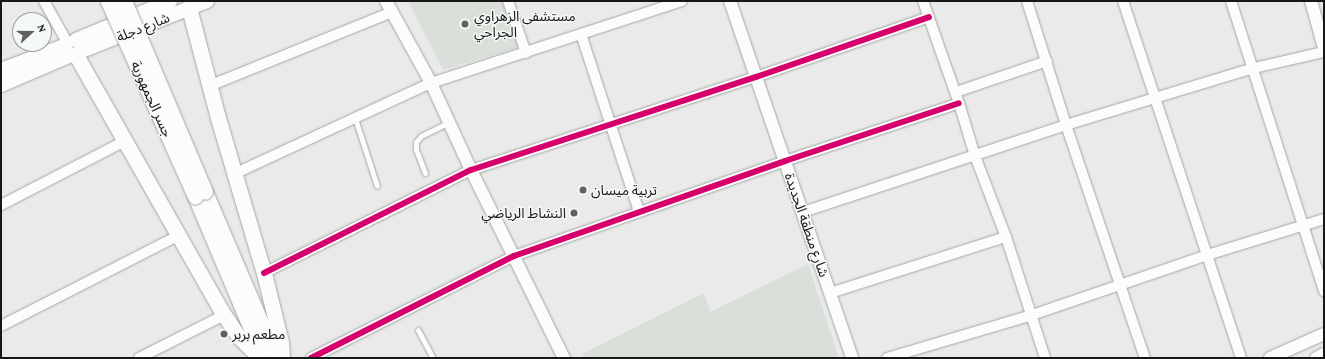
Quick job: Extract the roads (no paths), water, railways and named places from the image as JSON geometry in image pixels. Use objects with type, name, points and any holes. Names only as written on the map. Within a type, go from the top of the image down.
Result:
[{"type":"main road","name":"جسر الجمهورية","points":[[108,1],[200,194]]},
{"type":"main road","name":"جسر الجمهورية","points":[[124,1],[200,194]]},
{"type":"main road","name":"شارع دجلة","points":[[72,48],[170,1]]},
{"type":"main road","name":"شارع دجلة","points":[[72,48],[207,1]]},
{"type":"main road","points":[[189,8],[209,86],[236,173],[264,272],[281,342],[282,358]]},
{"type":"main road","points":[[1,70],[72,48]]},
{"type":"main road","points":[[1,85],[72,48]]},
{"type":"main road","points":[[72,48],[224,315],[239,337],[262,358]]},
{"type":"main road","points":[[200,194],[227,271],[262,358]]},
{"type":"main road","points":[[200,194],[263,327],[282,358]]},
{"type":"main road","points":[[201,277],[209,282],[213,282],[222,279],[227,271]]},
{"type":"street","points":[[44,1],[72,48]]},
{"type":"street","points":[[386,1],[431,83],[448,123],[564,358]]},
{"type":"street","points":[[508,1],[526,53]]},
{"type":"street","points":[[236,173],[431,83],[682,1]]},
{"type":"street","name":"شارع منطقة الجديدة","points":[[730,1],[852,358]]},
{"type":"street","points":[[923,1],[960,103],[975,156],[1006,238],[1045,358]]},
{"type":"street","points":[[1027,1],[1066,125],[1145,358]]},
{"type":"street","points":[[1123,1],[1242,358]]},
{"type":"street","points":[[1231,1],[1254,68],[1324,291]]},
{"type":"street","points":[[1312,1],[1324,48]]},
{"type":"street","points":[[209,86],[392,12]]},
{"type":"street","points":[[264,272],[471,170],[929,17]]},
{"type":"street","points":[[581,34],[640,211]]},
{"type":"street","points":[[803,212],[1066,125],[1254,68],[1324,52]]},
{"type":"street","points":[[956,92],[1047,61]]},
{"type":"street","points":[[311,358],[514,256],[785,161],[960,103]]},
{"type":"street","points":[[1,205],[125,141]]},
{"type":"street","points":[[887,358],[1032,315],[1207,255],[1324,219]]},
{"type":"street","points":[[1,326],[178,236]]},
{"type":"street","points":[[830,293],[1006,238]]},
{"type":"street","points":[[138,358],[224,315]]},
{"type":"street","points":[[1270,358],[1324,334]]},
{"type":"street","points":[[1316,358],[1324,354]]},
{"type":"lane","points":[[356,118],[377,186]]},
{"type":"lane","points":[[426,173],[416,150],[416,142],[421,136],[448,123]]},
{"type":"lane","points":[[418,330],[433,358]]},
{"type":"place","name":"مستشفى الزهراوي الجراحي","points":[[465,24]]},
{"type":"place","name":"تربية ميسان","points":[[583,190]]},
{"type":"place","name":"النشاط الرياضي","points":[[574,213]]},
{"type":"place","name":"مطعم بربر","points":[[224,334]]}]
